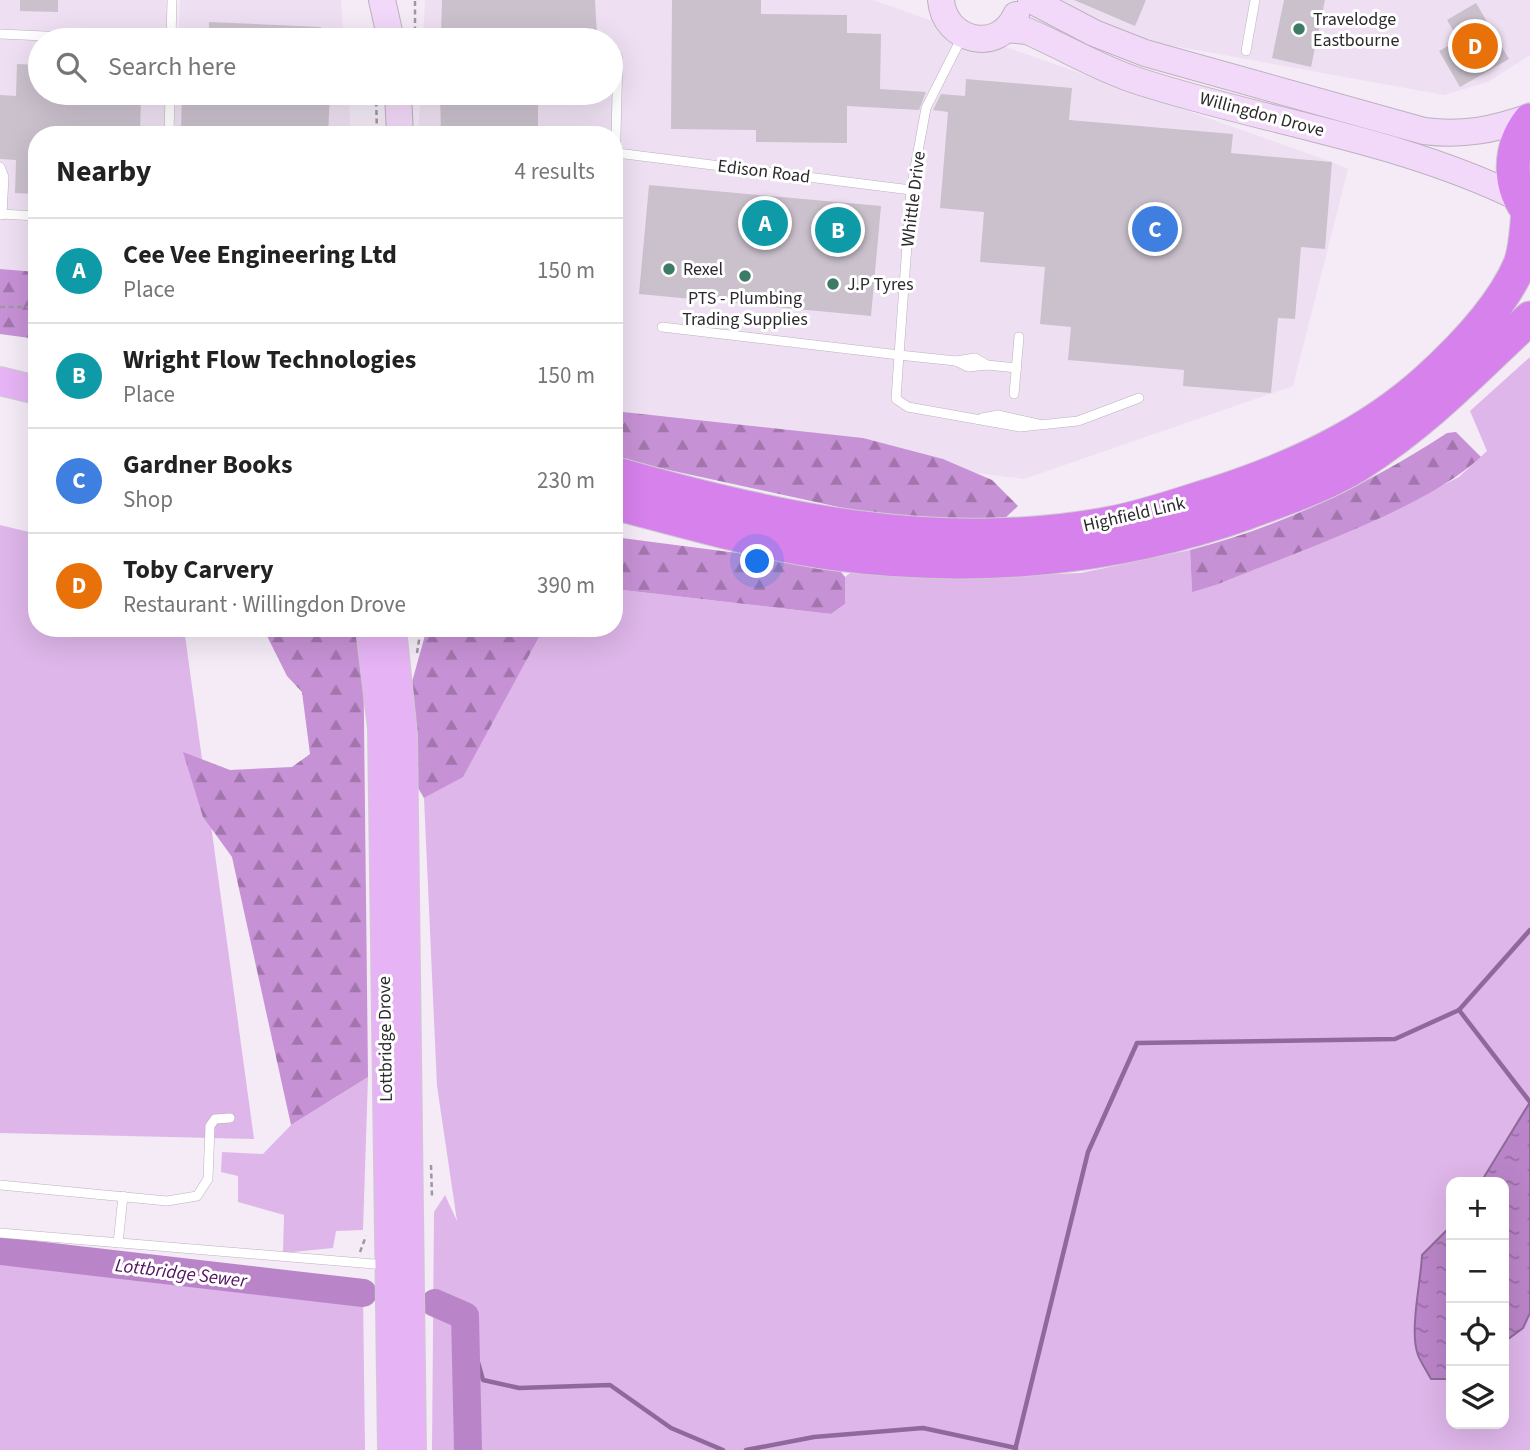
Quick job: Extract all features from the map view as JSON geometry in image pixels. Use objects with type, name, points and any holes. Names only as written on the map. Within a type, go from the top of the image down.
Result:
[{"type":"highway","points":[[1526,208],[1512,163],[1515,146],[1530,119]]},
{"type":"highway","name":"Highfield Link","points":[[623,476],[753,510],[842,527],[917,534],[1047,531],[1112,523],[1171,507],[1266,477],[1304,460],[1338,444],[1412,394],[1444,364],[1501,295],[1519,265],[1526,208]]},
{"type":"highway","name":"Highfield Link","points":[[623,506],[781,543],[891,560],[1034,560],[1116,549],[1215,524],[1308,490],[1355,467],[1434,411],[1530,318]]},
{"type":"main road","points":[[0,381],[28,388]]},
{"type":"main road","name":"Lottbridge Drove","points":[[371,637],[382,727],[392,1450]]},
{"type":"main road","name":"Lottbridge Drove","points":[[392,637],[399,680],[405,858],[412,1450]]},
{"type":"main road","points":[[399,680],[404,637]]},
{"type":"street","points":[[382,0],[388,28]]},
{"type":"street","points":[[398,28],[402,0]]},
{"type":"street","points":[[940,1],[947,22],[963,36],[986,39],[1007,29],[1018,12],[1020,0]]},
{"type":"street","name":"Willingdon Drove","points":[[1031,0],[1094,33],[1144,53],[1424,131],[1454,135],[1474,133],[1530,119]]},
{"type":"street","name":"Willingdon Drove","points":[[1007,29],[1027,31],[1135,80],[1350,137],[1452,171],[1526,208]]},
{"type":"street","points":[[399,105],[400,126]]},
{"type":"lane","points":[[171,28],[172,0]]},
{"type":"lane","points":[[1246,51],[1255,0]]},
{"type":"lane","points":[[0,34],[28,35]]},
{"type":"lane","name":"Whittle Drive","points":[[963,36],[926,108],[911,190],[896,399],[908,407],[982,418],[998,415],[1019,417],[1043,425],[1078,421],[1139,398]]},
{"type":"lane","points":[[169,126],[170,105]]},
{"type":"lane","points":[[617,126],[618,105]]},
{"type":"lane","name":"Edison Road","points":[[623,154],[911,190]]},
{"type":"lane","points":[[0,167],[4,177],[1,214],[28,216]]},
{"type":"lane","points":[[662,327],[883,355],[956,361],[968,367],[987,365],[1017,369]]},
{"type":"lane","points":[[1014,394],[1020,337]]},
{"type":"lane","points":[[0,1185],[167,1200],[197,1196],[208,1179],[210,1126],[215,1119],[230,1118]]},
{"type":"lane","points":[[118,1243],[123,1196]]},
{"type":"lane","points":[[0,1233],[388,1265]]},
{"type":"path","points":[[415,0],[415,28]]},
{"type":"path","points":[[376,105],[377,126]]},
{"type":"path","points":[[0,307],[28,307]]},
{"type":"shaded area","points":[[0,0],[168,0],[167,28],[28,28],[28,105],[166,105],[165,126],[28,126],[28,271],[0,269]]},
{"type":"shaded area","points":[[180,0],[341,0],[343,28],[179,28]]},
{"type":"shaded area","points":[[425,0],[873,0],[1332,162],[1348,169],[1293,386],[1024,479],[623,428],[623,126],[419,126],[420,105],[623,105],[623,28],[424,28]]},
{"type":"shaded area","points":[[1058,0],[1530,0],[1530,55],[1488,82],[1444,95],[1113,35]]},
{"type":"shaded area","points":[[175,105],[349,105],[350,126],[174,126]]},
{"type":"shaded area","points":[[1530,357],[1530,1102],[1484,1177],[1446,1177],[1446,1231],[1422,1255],[1421,1290],[1414,1320],[1431,1379],[1446,1379],[1446,1429],[1509,1429],[1509,1338],[1523,1328],[1530,1313],[1530,1450],[432,1450],[434,1212],[445,1195],[457,1221],[437,1086],[424,798],[463,776],[539,637],[623,637],[623,590],[831,614],[845,604],[845,577],[854,570],[955,578],[1081,573],[1190,550],[1192,591],[1216,585],[1376,518],[1459,477],[1487,451],[1470,411]]},
{"type":"shaded area","points":[[0,525],[28,532],[28,637],[185,637],[254,1139],[0,1133]]},
{"type":"shaded area","points":[[368,1077],[363,1230],[336,1231],[333,1248],[283,1253],[284,1215],[238,1202],[238,1176],[221,1172],[222,1152],[263,1154],[291,1125]]},
{"type":"shaded area","points":[[0,1251],[363,1293],[365,1450],[0,1450]]},
{"type":"green space","points":[[0,269],[28,271],[28,338],[0,334]]},
{"type":"green space","points":[[623,412],[863,438],[943,459],[992,480],[1018,506],[1003,520],[875,515],[623,460]]},
{"type":"green space","points":[[1456,432],[1481,457],[1456,477],[1391,513],[1355,529],[1216,585],[1192,592],[1190,550],[1258,529],[1323,502],[1386,470],[1447,433]]},
{"type":"green space","points":[[623,538],[836,566],[845,577],[845,604],[831,614],[623,590]]},
{"type":"green space","points":[[268,637],[363,637],[368,1077],[291,1125],[232,857],[203,817],[183,752],[230,770],[292,767],[310,754],[302,692],[287,676]]},
{"type":"green space","points":[[424,637],[539,637],[463,777],[424,798],[415,783],[412,682]]},
{"type":"water","points":[[1530,1102],[1530,1313],[1523,1328],[1509,1338],[1509,1177],[1484,1177]]},
{"type":"water","points":[[1446,1231],[1446,1379],[1431,1379],[1419,1358],[1416,1345],[1415,1320],[1422,1255]]},
{"type":"building","points":[[20,0],[58,0],[58,12],[20,11]]},
{"type":"building","points":[[442,0],[595,0],[597,28],[441,28]]},
{"type":"building","points":[[672,0],[761,0],[761,14],[847,15],[847,33],[881,34],[880,89],[926,92],[919,110],[847,106],[847,143],[756,142],[756,130],[671,129]]},
{"type":"building","points":[[1074,0],[1146,0],[1135,26]]},
{"type":"building","name":"Travelodge Eastbourne","points":[[1284,0],[1325,0],[1311,67],[1272,58]]},
{"type":"building","points":[[1476,3],[1509,59],[1460,87],[1439,51],[1459,40],[1447,20]]},
{"type":"building","points":[[209,22],[321,27],[321,28],[209,28]]},
{"type":"building","points":[[17,64],[28,64],[28,105],[141,105],[140,126],[28,126],[28,194],[15,193],[16,160],[0,159],[0,95],[16,96]]},
{"type":"building","points":[[966,79],[1072,88],[1069,120],[1233,134],[1231,153],[1332,162],[1325,249],[1301,247],[1295,319],[1278,318],[1271,393],[1183,386],[1184,370],[1068,360],[1071,327],[1040,324],[1045,267],[980,262],[984,212],[940,208],[948,112],[933,110],[941,94],[965,96]]},
{"type":"building","points":[[182,105],[329,105],[328,126],[181,126]]},
{"type":"building","points":[[440,105],[538,105],[538,126],[441,126]]},
{"type":"building","points":[[649,185],[881,206],[871,316],[639,294]]},
{"type":"waterway","points":[[1015,1450],[1088,1152],[1137,1043],[1395,1039],[1459,1010],[1530,930]]},
{"type":"waterway","points":[[1459,1010],[1530,1102]]},
{"type":"waterway","name":"Lottbridge Sewer","points":[[0,1251],[363,1293]]},
{"type":"waterway","points":[[435,1303],[465,1316],[468,1450]]},
{"type":"waterway","points":[[465,1316],[483,1380],[519,1388],[610,1385],[671,1428],[723,1450]]},
{"type":"waterway","points":[[746,1450],[814,1437],[923,1428],[1016,1448]]},
{"type":"place","name":"Travelodge Eastbourne","points":[[1299,29]]},
{"type":"place","name":"Toby Carvery","points":[[1475,46]]},
{"type":"place","name":"Cee Vee Engineering Ltd","points":[[765,223]]},
{"type":"place","name":"Gardner Books","points":[[1155,229]]},
{"type":"place","name":"Wright Flow Technologies","points":[[838,230]]},
{"type":"place","name":"Rexel","points":[[669,269]]},
{"type":"place","name":"PTS - Plumbing Trading Supplies","points":[[745,276]]},
{"type":"place","name":"J.P Tyres","points":[[833,284]]}]
